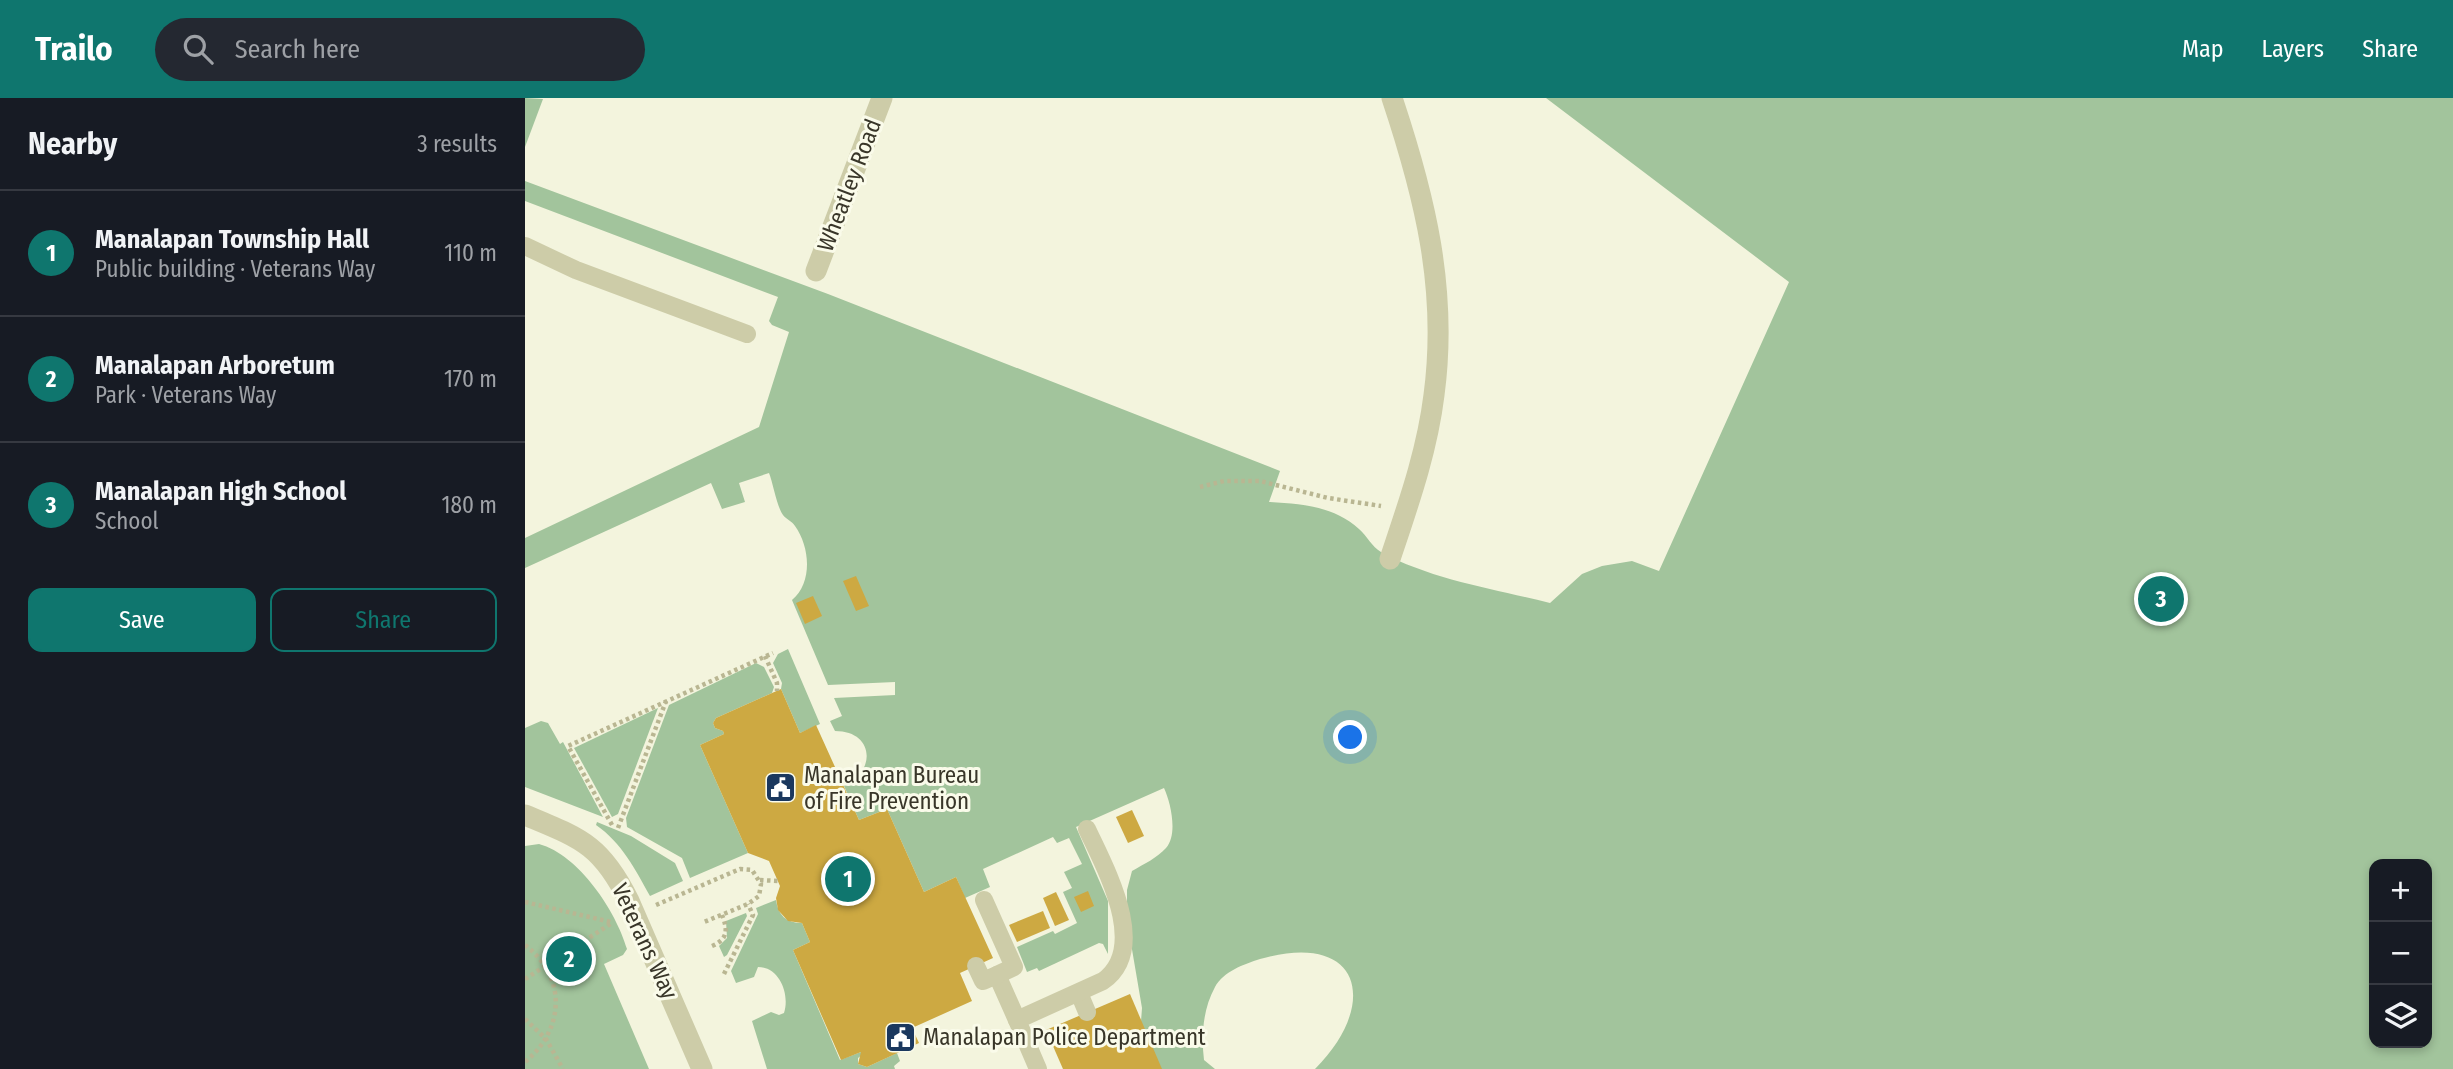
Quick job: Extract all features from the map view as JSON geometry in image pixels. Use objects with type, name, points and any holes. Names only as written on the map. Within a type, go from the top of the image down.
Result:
[{"type":"street","name":"Wheatley Road","points":[[816,271],[882,98]]},
{"type":"street","points":[[1390,559],[1417,478],[1434,396],[1438,331],[1434,262],[1426,215],[1415,168],[1392,98]]},
{"type":"street","name":"Veterans Way","points":[[525,815],[584,841],[615,875],[629,901],[702,1069]]},
{"type":"lane","points":[[525,246],[576,270],[747,334]]},
{"type":"lane","points":[[1017,1020],[1111,976],[1121,961],[1119,903],[1087,829]]},
{"type":"lane","points":[[976,966],[983,981],[1014,967],[992,937],[982,908]]},
{"type":"lane","points":[[997,975],[1038,1069]]},
{"type":"lane","points":[[1079,993],[1087,1012]]},
{"type":"path","points":[[1200,487],[1224,481],[1252,480],[1328,498],[1407,510]]},
{"type":"path","points":[[666,701],[615,826],[568,746],[666,701],[765,656],[773,653]]},
{"type":"path","points":[[765,656],[777,683],[777,691]]},
{"type":"path","points":[[656,905],[740,869],[752,870],[762,890],[759,896],[748,904],[704,922]]},
{"type":"path","points":[[759,880],[778,881]]},
{"type":"path","points":[[525,902],[612,923],[525,979]]},
{"type":"path","points":[[723,974],[753,915],[748,904]]},
{"type":"path","points":[[712,946],[726,936],[722,915]]},
{"type":"path","points":[[525,945],[546,967],[551,977],[556,1003],[555,1016],[546,1039],[537,1052],[525,1062]]},
{"type":"path","points":[[525,1019],[546,1039],[563,1069]]},
{"type":"green space","points":[[525,98],[543,99],[525,147]]},
{"type":"green space","points":[[1546,98],[2453,98],[2453,1069],[1315,1069],[1335,1044],[1348,1020],[1353,998],[1350,979],[1339,964],[1321,955],[1294,953],[1247,963],[1234,969],[1215,987],[1205,1013],[1203,1041],[1204,1060],[1215,1069],[1155,1069],[1140,1035],[1142,1008],[1127,920],[1127,890],[1132,871],[1159,855],[1170,842],[1172,819],[1164,788],[1076,827],[1108,901],[1108,954],[1103,944],[1099,943],[1039,971],[1037,968],[1027,972],[1017,947],[1077,923],[1063,892],[1072,888],[1064,872],[1082,864],[1069,838],[1057,843],[1053,837],[983,869],[990,887],[965,898],[956,877],[924,892],[887,809],[859,820],[844,786],[862,771],[867,753],[864,744],[857,737],[835,731],[830,721],[842,716],[834,698],[895,695],[895,682],[828,685],[792,600],[799,593],[806,574],[804,544],[795,526],[781,511],[769,473],[739,483],[745,502],[722,509],[711,483],[525,568],[525,538],[759,427],[789,332],[769,321],[778,297],[525,201],[525,181],[828,294],[1280,471],[1269,502],[1305,505],[1339,515],[1359,529],[1381,552],[1421,570],[1550,603],[1582,574],[1602,566],[1632,561],[1659,571],[1789,282]]},
{"type":"green space","points":[[788,649],[820,724],[800,733],[773,663],[778,654]]},
{"type":"green space","points":[[756,663],[764,667],[774,687],[772,693],[716,718],[713,723],[715,728],[724,734],[700,745],[748,853],[690,878],[682,858],[627,827],[626,818],[669,705]]},
{"type":"green space","points":[[658,708],[618,814],[612,817],[574,748]]},
{"type":"green space","points":[[541,721],[548,723],[560,744],[563,742],[603,817],[525,787],[525,728]]},
{"type":"green space","points":[[597,822],[631,836],[675,863],[683,881],[650,896],[627,857],[596,825]]},
{"type":"green space","points":[[539,844],[554,850],[582,872],[605,902],[622,934],[627,949],[623,955],[604,964],[649,1069],[525,1069],[525,846]]},
{"type":"green space","points":[[776,900],[784,917],[791,922],[802,923],[810,942],[793,950],[840,1060],[861,1052],[858,1064],[867,1067],[897,1053],[900,1061],[894,1066],[895,1069],[767,1069],[752,1021],[771,1012],[779,1015],[784,1013],[784,991],[777,977],[766,968],[758,967],[754,977],[736,983],[731,971],[758,914],[756,908]]},
{"type":"green space","points":[[746,913],[747,916],[724,957],[719,946],[727,938],[726,921]]},
{"type":"building","points":[[856,576],[869,606],[856,611],[843,581]]},
{"type":"building","points":[[813,596],[822,616],[805,624],[796,603]]},
{"type":"building","points":[[781,689],[800,733],[816,725],[859,820],[887,809],[924,892],[956,877],[993,958],[960,973],[972,1001],[912,1028],[919,1043],[867,1067],[858,1064],[861,1052],[841,1060],[793,950],[810,942],[802,923],[788,921],[778,910],[776,898],[780,886],[769,861],[748,853],[700,745],[724,734],[715,728],[713,723],[716,718]]},
{"type":"building","points":[[1132,810],[1144,836],[1128,843],[1116,817]]},
{"type":"building","points":[[1088,891],[1094,906],[1081,912],[1074,897]]},
{"type":"building","points":[[1056,892],[1069,920],[1055,926],[1043,898]]},
{"type":"building","points":[[1043,911],[1050,928],[1017,942],[1009,925]]},
{"type":"building","points":[[1130,994],[1162,1069],[1063,1069],[1046,1030]]},
{"type":"place","name":"Manalapan High School","points":[[2161,599]]},
{"type":"place","name":"Manalapan Bureau of Fire Prevention","points":[[781,788]]},
{"type":"place","name":"Manalapan Township Hall","points":[[848,879]]},
{"type":"place","name":"Manalapan Arboretum","points":[[569,959]]},
{"type":"place","name":"Manalapan Police Department","points":[[900,1037]]}]
